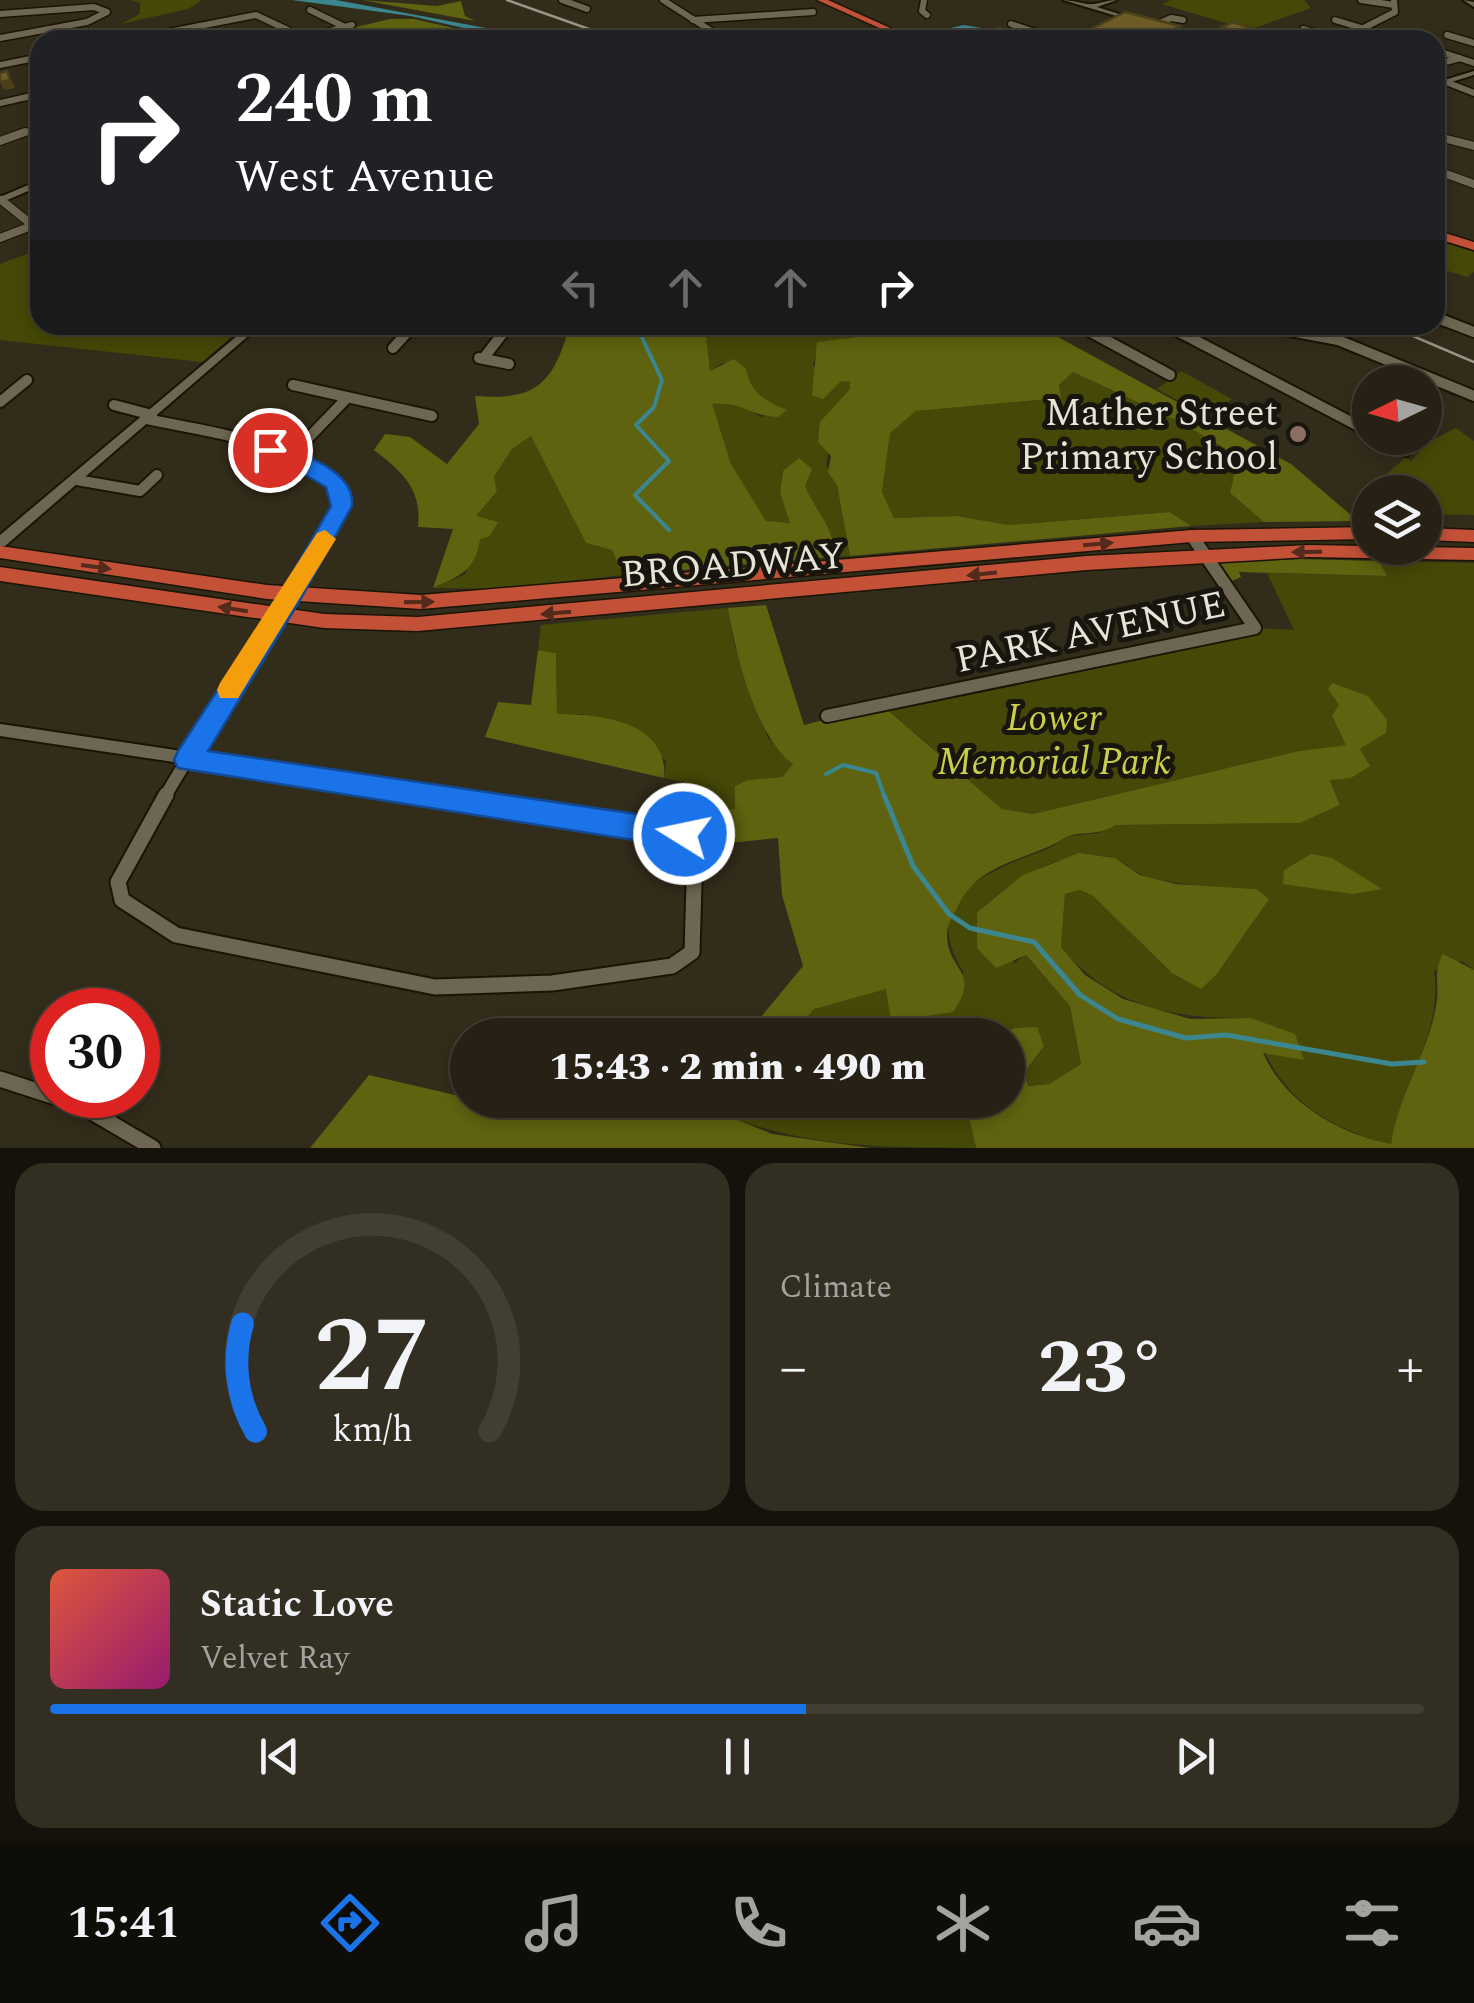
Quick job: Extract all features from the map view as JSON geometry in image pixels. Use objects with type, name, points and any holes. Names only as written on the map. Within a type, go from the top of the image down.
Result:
[{"type":"highway","points":[[821,0],[890,30]]},
{"type":"highway","points":[[1445,237],[1474,246]]},
{"type":"highway","name":"BROADWAY","points":[[0,552],[292,594],[421,602],[1192,536],[1352,533]]},
{"type":"highway","points":[[1442,535],[1474,536]]},
{"type":"highway","name":"BROADWAY","points":[[0,574],[275,615],[418,624],[1202,556],[1309,552],[1474,554]]},
{"type":"street","points":[[562,0],[587,9]]},
{"type":"street","points":[[578,4],[586,0]]},
{"type":"street","points":[[664,0],[709,30]]},
{"type":"street","points":[[755,13],[761,0]]},
{"type":"street","points":[[924,0],[922,11],[927,15]]},
{"type":"street","points":[[1066,0],[1166,30]]},
{"type":"street","points":[[1089,7],[1114,0]]},
{"type":"street","points":[[1361,0],[1394,2],[1395,12],[1364,29]]},
{"type":"street","points":[[1466,0],[1474,4]]},
{"type":"street","points":[[0,14],[94,7],[106,12],[87,22],[44,30]]},
{"type":"street","points":[[310,10],[349,26],[336,30]]},
{"type":"street","points":[[692,20],[814,12]]},
{"type":"street","points":[[179,30],[256,15],[285,30]]},
{"type":"street","points":[[1153,26],[1168,16],[1183,20]]},
{"type":"street","points":[[1335,20],[1367,30]]},
{"type":"street","points":[[1012,24],[1030,30]]},
{"type":"street","points":[[1303,28],[1309,30]]},
{"type":"street","points":[[0,38],[30,32]]},
{"type":"street","points":[[1447,34],[1474,43]]},
{"type":"street","points":[[1445,53],[1474,63]]},
{"type":"street","points":[[1445,62],[1460,58]]},
{"type":"street","points":[[0,65],[30,59]]},
{"type":"street","points":[[1446,82],[1474,73]]},
{"type":"street","points":[[1446,82],[1474,93]]},
{"type":"street","points":[[0,103],[30,96]]},
{"type":"street","points":[[0,141],[30,130]]},
{"type":"street","points":[[1445,139],[1474,146]]},
{"type":"street","points":[[1445,171],[1473,184],[1466,193]]},
{"type":"street","points":[[30,187],[0,200],[30,223]]},
{"type":"street","points":[[0,238],[30,230]]},
{"type":"street","points":[[1445,321],[1474,332]]},
{"type":"street","points":[[0,542],[244,335]]},
{"type":"street","points":[[393,348],[405,335]]},
{"type":"street","points":[[500,335],[479,358],[509,364]]},
{"type":"street","points":[[1096,335],[1170,375]]},
{"type":"street","points":[[1185,335],[1352,423]]},
{"type":"street","points":[[1311,335],[1338,340],[1474,396]]},
{"type":"street","points":[[0,402],[26,380]]},
{"type":"street","points":[[293,384],[432,416]]},
{"type":"street","points":[[290,457],[347,398]]},
{"type":"street","points":[[0,730],[188,760],[684,834],[695,851],[695,936],[687,958],[672,966],[552,982],[435,987],[304,964],[176,935],[132,910],[122,900],[118,882],[188,760],[275,615],[292,594],[337,517],[342,497],[334,482],[290,457],[114,405]]},
{"type":"street","points":[[77,480],[140,491],[157,475]]},
{"type":"street","points":[[0,552],[42,515],[44,507]]},
{"type":"street","name":"PARK AVENUE","points":[[827,716],[893,710],[1256,628],[1202,556],[1192,536]]},
{"type":"street","points":[[706,579],[709,599]]},
{"type":"street","points":[[0,1080],[80,1106],[154,1148]]},
{"type":"green space","points":[[130,0],[202,0],[188,9],[121,24],[140,14],[140,3]]},
{"type":"green space","points":[[1171,0],[1304,0],[1311,8],[1249,30],[1162,4]]},
{"type":"green space","points":[[1445,243],[1474,252],[1474,272],[1467,277],[1445,270]]},
{"type":"green space","points":[[30,253],[30,335],[233,335],[202,362],[0,340],[0,264]]},
{"type":"green space","points":[[706,335],[854,335],[817,352],[813,365],[840,382],[850,380],[850,389],[838,404],[826,464],[837,485],[850,556],[831,557],[825,522],[801,487],[783,471],[780,493],[791,523],[766,522],[731,464],[711,404],[739,403],[761,417],[786,410],[760,395],[746,369],[723,363],[710,371]]},
{"type":"green space","points":[[1181,371],[1232,399],[1208,417],[1157,389]]},
{"type":"green space","points":[[1073,372],[1180,422],[1247,462],[1230,493],[1264,522],[1191,526],[1170,512],[1009,525],[957,516],[894,518],[882,492],[889,433],[916,411],[1061,398],[1059,385]]},
{"type":"green space","points":[[1456,428],[1474,441],[1474,515],[1442,514],[1442,475],[1386,475],[1405,458],[1411,461],[1416,455],[1442,455],[1442,435]]},
{"type":"green space","points":[[532,435],[586,543],[612,550],[623,575],[501,589],[433,588],[466,574],[475,517],[497,493],[494,477],[512,449]]},
{"type":"green space","name":"Lower Memorial Park","points":[[1474,563],[1474,970],[1462,961],[1434,971],[1433,1017],[1391,1145],[1341,1127],[1302,1102],[1272,1067],[1251,1018],[1196,1016],[1146,1006],[1101,984],[1061,947],[1065,894],[1079,890],[1093,896],[1172,973],[1217,974],[1253,923],[1256,889],[1161,880],[1143,875],[1114,858],[1077,856],[1023,877],[977,912],[1015,963],[1025,954],[1070,1006],[1081,1064],[1049,1084],[1029,1086],[1025,1078],[1025,1071],[1044,1046],[1025,1035],[1025,1018],[896,1018],[964,973],[952,947],[949,926],[953,907],[981,879],[1069,837],[1099,833],[1116,825],[1300,823],[1340,805],[1330,779],[1369,766],[1360,749],[1386,733],[1340,705],[1332,716],[1347,745],[1299,751],[1033,814],[1002,809],[885,707],[1237,627],[1294,630],[1267,573],[1385,576],[1381,565]]},
{"type":"green space","points":[[728,608],[734,644],[768,738],[793,764],[782,777],[749,780],[735,809],[720,810],[708,845],[695,821],[696,785],[664,778],[666,760],[582,714],[557,714],[556,653],[538,650],[541,625]]},
{"type":"green space","points":[[887,989],[892,1018],[807,1018],[814,1009],[854,994]]},
{"type":"green space","points":[[734,1118],[969,1118],[976,1148],[850,1144],[759,1127]]},
{"type":"shaded area","points":[[362,0],[437,6],[461,1],[465,16],[475,21]]},
{"type":"shaded area","points":[[390,19],[414,19],[463,30],[344,30]]},
{"type":"shaded area","points":[[567,335],[706,335],[710,371],[734,359],[746,369],[760,395],[787,410],[778,417],[712,404],[731,464],[766,521],[790,523],[780,493],[783,471],[799,458],[812,469],[805,486],[829,530],[831,557],[623,575],[612,550],[586,543],[531,436],[512,449],[494,477],[497,492],[476,516],[498,522],[490,536],[480,539],[475,558],[465,571],[433,588],[453,529],[418,527],[417,502],[408,482],[374,450],[385,434],[410,437],[447,464],[479,424],[475,396],[528,391],[549,374]]},
{"type":"shaded area","points":[[859,335],[1054,335],[1291,464],[1352,516],[1352,521],[1264,522],[1230,493],[1235,472],[1246,461],[1180,422],[1073,372],[1059,385],[1061,398],[916,411],[890,433],[882,492],[894,518],[957,516],[1009,525],[1170,512],[1191,526],[850,556],[837,485],[828,472],[831,456],[818,442],[820,422],[850,389],[850,381],[840,382],[823,399],[812,395],[817,342]]},
{"type":"shaded area","points":[[1352,560],[1352,565],[1381,565],[1387,576],[1239,572],[1241,577],[1232,581],[1219,563]]},
{"type":"shaded area","points":[[766,605],[804,725],[882,705],[1002,809],[1033,814],[1299,751],[1346,745],[1332,716],[1339,705],[1328,689],[1332,683],[1368,696],[1387,720],[1386,733],[1360,749],[1370,766],[1351,778],[1330,780],[1340,805],[1300,823],[1116,825],[1070,836],[991,871],[967,891],[948,928],[948,947],[964,979],[961,998],[953,1012],[891,1018],[886,989],[814,1009],[807,1018],[760,1018],[803,966],[782,895],[778,838],[708,845],[720,810],[735,809],[735,786],[748,780],[782,777],[793,764],[780,752],[758,715],[742,670],[728,608]]},
{"type":"shaded area","points":[[538,650],[556,653],[557,714],[612,719],[644,733],[656,744],[663,759],[664,778],[485,737],[498,702],[531,705]]},
{"type":"shaded area","points":[[1079,853],[1115,858],[1140,875],[1176,884],[1256,889],[1269,899],[1217,974],[1201,989],[1172,973],[1093,896],[1080,890],[1065,894],[1061,947],[1085,975],[1123,999],[1190,1019],[1251,1018],[1295,1034],[1304,1060],[1263,1053],[1285,1087],[1333,1124],[1391,1144],[1433,1019],[1437,972],[1443,954],[1474,970],[1474,1148],[976,1148],[969,1118],[1025,1118],[1025,1078],[1029,1086],[1049,1084],[1081,1064],[1070,1006],[1026,955],[996,968],[977,948],[977,912],[1023,875]]},
{"type":"shaded area","points":[[1311,854],[1332,858],[1382,889],[1353,894],[1283,884],[1284,870]]},
{"type":"shaded area","points":[[1037,1027],[1044,1046],[1025,1071],[1025,1028]]},
{"type":"shaded area","points":[[369,1075],[450,1094],[450,1118],[734,1118],[772,1134],[870,1148],[310,1148]]},
{"type":"water","points":[[292,0],[336,0],[496,30],[473,30],[411,16]]},
{"type":"water","points":[[964,25],[993,30],[942,30]]},
{"type":"building","points":[[1125,12],[1180,26],[1172,30],[1089,30]]},
{"type":"building","points":[[1233,22],[1257,30],[1231,30],[1222,27]]},
{"type":"building","points":[[7,71],[10,80],[0,82],[0,73]]},
{"type":"waterway","points":[[641,335],[662,380],[654,407],[636,425],[669,461],[635,495],[669,530]]},
{"type":"waterway","points":[[826,774],[843,765],[876,773],[885,798]]},
{"type":"waterway","points":[[884,795],[913,866],[949,914],[970,928],[1034,942],[1080,995],[1118,1019],[1186,1038],[1226,1035],[1392,1064],[1424,1062]]},
{"type":"tram line","points":[[507,0],[592,30]]},
{"type":"tram line","points":[[1411,335],[1474,362]]},
{"type":"slow traffic","points":[[229,690],[325,539]]},
{"type":"place","name":"Mather Street Primary School","points":[[1298,434]]},
{"type":"route","points":[[270,450],[334,482],[342,506],[188,760],[684,834]]}]
